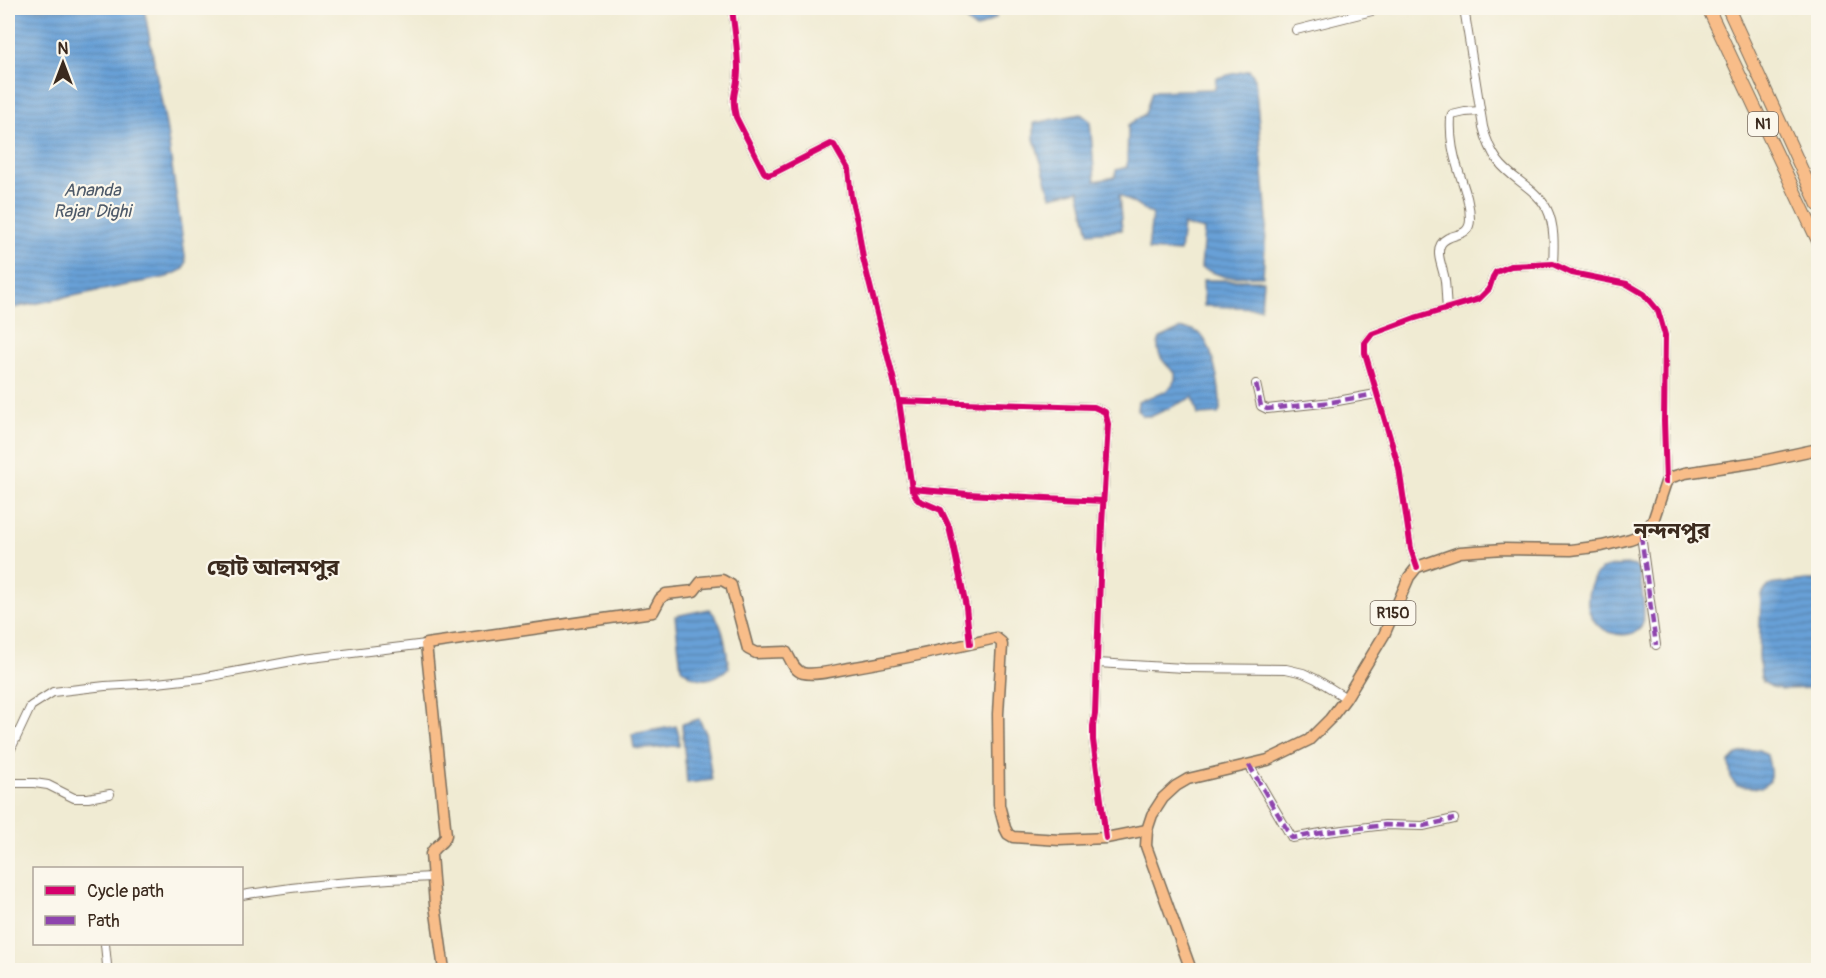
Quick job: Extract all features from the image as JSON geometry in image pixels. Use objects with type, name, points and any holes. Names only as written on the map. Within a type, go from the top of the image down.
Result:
[{"type":"highway","name":"N1","points":[[1708,8],[1818,241]]},
{"type":"highway","name":"N1","points":[[1728,8],[1818,205]]},
{"type":"main road","points":[[1417,567],[1460,552],[1504,549],[1571,550],[1602,546],[1641,535],[1653,521],[1666,482],[1672,477],[1818,449]]},
{"type":"main road","name":"R150","points":[[1147,830],[1152,815],[1163,798],[1188,779],[1268,760],[1309,740],[1330,719],[1346,698],[1384,634],[1409,577],[1417,567]]},
{"type":"main road","points":[[444,970],[431,860],[432,850],[444,841],[446,835],[426,645],[653,612],[660,599],[666,594],[694,591],[701,582],[722,580],[731,585],[748,649],[756,653],[786,652],[793,665],[804,674],[886,662],[996,638],[1001,642],[998,714],[999,805],[1002,821],[1008,834],[1012,837],[1060,840],[1106,838],[1147,830],[1146,846],[1191,970]]},
{"type":"street","points":[[732,8],[738,71],[733,96],[734,108],[736,117],[761,167],[768,175],[831,144],[834,145],[848,169],[863,258],[899,401],[912,489],[918,500],[941,510],[949,527],[966,608],[970,644]]},
{"type":"street","points":[[1296,30],[1384,8]]},
{"type":"street","points":[[1464,8],[1480,111],[1488,145],[1498,162],[1532,191],[1546,208],[1552,222],[1553,264]]},
{"type":"street","points":[[1447,309],[1439,251],[1446,239],[1465,232],[1469,228],[1470,218],[1467,196],[1454,156],[1451,118],[1456,113],[1480,111]]},
{"type":"street","points":[[1417,567],[1411,549],[1399,468],[1376,394],[1365,353],[1365,343],[1372,334],[1479,299],[1489,289],[1497,272],[1510,266],[1553,264],[1572,273],[1627,284],[1644,294],[1658,311],[1665,334],[1666,482]]},
{"type":"street","points":[[1256,384],[1262,406],[1267,409],[1332,402],[1376,394]]},
{"type":"street","points":[[899,401],[1094,407],[1105,412],[1108,424],[1093,740],[1106,838]]},
{"type":"street","points":[[912,489],[1103,501]]},
{"type":"street","points":[[1641,535],[1656,645]]},
{"type":"street","points":[[8,755],[31,706],[53,692],[96,686],[156,684],[303,659],[426,645]]},
{"type":"street","points":[[1097,663],[1184,668],[1286,669],[1316,679],[1346,698]]},
{"type":"street","points":[[1249,765],[1292,838],[1385,825],[1423,826],[1454,819]]},
{"type":"street","points":[[8,783],[48,785],[74,798],[110,794]]},
{"type":"street","points":[[243,895],[310,884],[433,877]]},
{"type":"street","points":[[105,945],[107,965]]},
{"type":"water","name":"Ananda Rajar Dighi","points":[[8,8],[144,8],[166,125],[186,262],[184,269],[167,277],[8,309]]},
{"type":"water","points":[[957,8],[996,8],[996,18],[976,29],[968,23]]},
{"type":"water","points":[[1249,70],[1255,78],[1267,219],[1263,276],[1225,277],[1201,268],[1204,230],[1183,225],[1180,252],[1148,250],[1152,214],[1119,195],[1122,230],[1089,233],[1079,190],[1051,196],[1034,139],[1034,123],[1081,114],[1090,121],[1095,181],[1115,177],[1116,170],[1127,167],[1128,125],[1145,114],[1152,91],[1215,89],[1216,78]]},
{"type":"water","points":[[1203,280],[1263,280],[1261,308],[1204,306]]},
{"type":"water","points":[[1181,329],[1199,333],[1209,348],[1218,382],[1220,411],[1218,414],[1198,415],[1193,397],[1152,416],[1143,416],[1137,410],[1138,402],[1168,389],[1175,380],[1175,373],[1159,353],[1160,338]]},
{"type":"water","points":[[1610,566],[1635,566],[1639,571],[1644,616],[1639,630],[1620,635],[1599,626],[1591,616],[1588,603],[1590,587],[1600,570]]},
{"type":"water","points":[[1818,580],[1818,688],[1781,689],[1772,687],[1763,682],[1761,677],[1759,656],[1761,594],[1770,585]]},
{"type":"water","points":[[709,609],[721,628],[729,668],[717,676],[699,679],[681,668],[675,616]]},
{"type":"water","points":[[699,719],[705,731],[712,780],[687,783],[682,724]]},
{"type":"water","points":[[676,726],[679,746],[634,748],[632,734]]},
{"type":"water","points":[[1759,750],[1768,758],[1770,781],[1761,788],[1737,786],[1731,779],[1729,762],[1737,754]]},
{"type":"marked path","points":[[1256,384],[1261,406],[1267,409],[1332,402],[1376,394]]},
{"type":"marked path","points":[[1641,535],[1656,645]]},
{"type":"marked path","points":[[1249,765],[1292,838],[1385,825],[1423,826],[1454,819]]},
{"type":"cycle path","points":[[732,8],[738,62],[734,109],[764,172],[768,175],[774,173],[831,144],[834,145],[848,169],[863,258],[899,401]]},
{"type":"cycle path","points":[[1417,567],[1411,549],[1399,468],[1365,353],[1365,343],[1372,334],[1415,318],[1479,299],[1489,289],[1496,272],[1511,266],[1553,264],[1572,273],[1627,284],[1644,294],[1658,311],[1665,335],[1666,482]]},
{"type":"cycle path","points":[[970,644],[966,607],[949,527],[941,510],[918,500],[912,489],[899,401],[1094,407],[1105,412],[1108,424],[1093,740],[1106,838]]},
{"type":"cycle path","points":[[912,489],[1103,501]]},
{"type":"district","name":"নন্দনপুর","points":[[1672,530]]},
{"type":"district","name":"ছোট আলমপুর","points":[[273,567]]}]
